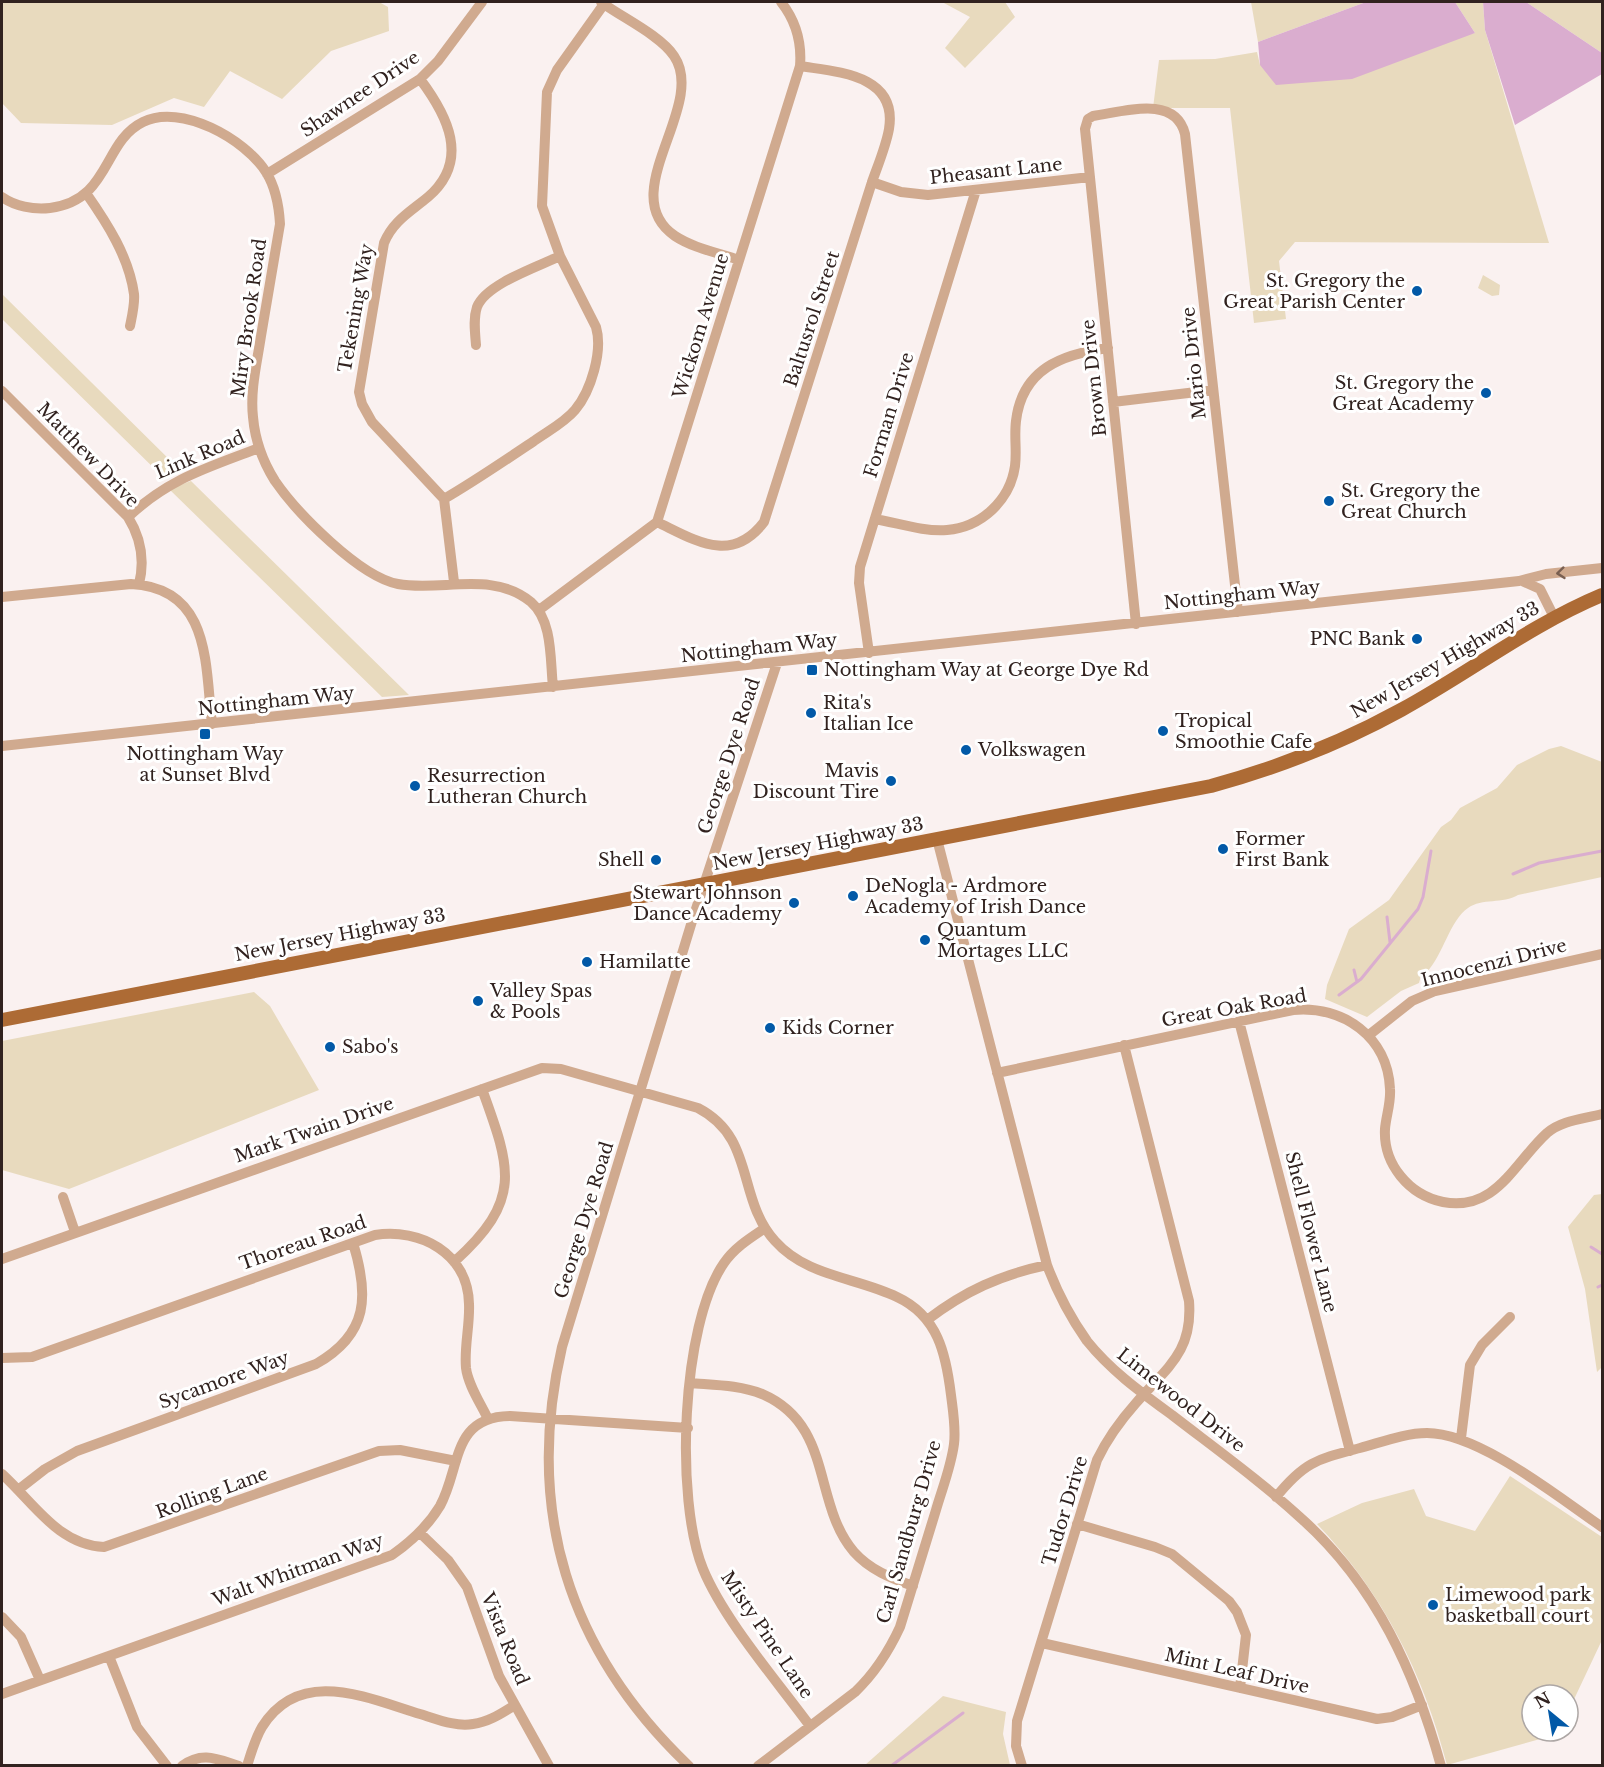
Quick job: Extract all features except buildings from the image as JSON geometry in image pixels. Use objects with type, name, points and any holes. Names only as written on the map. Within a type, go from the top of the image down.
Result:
[{"type":"main road","name":"New Jersey Highway 33","points":[[2,1020],[1206,787],[1298,758],[1401,710],[1554,617],[1602,595]]},
{"type":"street","name":"Shawnee Drive","points":[[267,174],[420,79],[438,61],[482,2]]},
{"type":"street","name":"Wickom Avenue","points":[[657,522],[800,66],[800,39],[793,19],[781,2]]},
{"type":"street","points":[[454,582],[444,499],[472,483],[561,422],[583,399],[596,358],[599,337],[560,256],[542,206],[547,92],[557,70],[602,3],[668,48],[679,65],[682,75],[680,95],[653,188],[655,209],[660,220],[667,229],[684,241],[739,260]]},
{"type":"street","name":"Baltusrol Street","points":[[657,522],[716,547],[746,540],[764,522],[889,129],[888,108],[884,99],[878,90],[862,78],[800,66]]},
{"type":"street","name":"Tekening Way","points":[[420,79],[448,122],[451,142],[449,162],[439,185],[394,224],[384,243],[359,392],[362,404],[372,422],[444,499]]},
{"type":"street","name":"Brown Drive","points":[[1136,624],[1085,129],[1088,119],[1093,116],[1157,108],[1172,113]]},
{"type":"street","name":"Mario Drive","points":[[1172,113],[1183,126],[1185,134],[1238,612]]},
{"type":"street","name":"Miry Brook Road","points":[[2,197],[19,206],[44,209],[69,203],[86,193],[102,176],[132,129],[152,118],[164,115],[188,118],[233,140],[256,158],[267,174],[277,196],[280,224],[253,387],[253,420],[259,448],[285,495],[354,563],[382,580],[410,586],[454,582],[504,589],[530,601],[539,610]]},
{"type":"street","name":"Pheasant Lane","points":[[872,182],[914,195],[1090,177]]},
{"type":"street","name":"Forman Drive","points":[[869,653],[859,584],[860,567],[976,190]]},
{"type":"street","points":[[86,193],[112,233],[129,275],[134,295],[130,326]]},
{"type":"street","points":[[476,345],[475,317],[482,298],[496,287],[560,256]]},
{"type":"street","points":[[875,519],[946,531],[980,519],[1001,500],[1013,477],[1017,411],[1029,386],[1047,367],[1059,359],[1108,348]]},
{"type":"street","points":[[1113,402],[1213,390]]},
{"type":"street","name":"Matthew Drive","points":[[2,391],[128,517],[134,527],[142,552],[139,584]]},
{"type":"street","name":"Link Road","points":[[128,517],[164,487],[259,448]]},
{"type":"street","points":[[553,687],[547,629],[539,610],[657,522]]},
{"type":"street","name":"Nottingham Way","points":[[2,746],[1136,624],[1519,580],[1546,574],[1602,568]]},
{"type":"street","points":[[1519,580],[1540,589],[1554,617]]},
{"type":"street","points":[[2,597],[139,584],[151,586],[174,597],[187,610],[198,627],[204,649],[212,724]]},
{"type":"street","name":"George Dye Road","points":[[688,1766],[623,1694],[581,1619],[562,1566],[551,1510],[547,1453],[549,1419],[562,1347],[704,884],[777,663]]},
{"type":"street","name":"Limewood Drive","points":[[937,839],[1047,1265],[1064,1306],[1088,1342],[1118,1374],[1276,1497],[1325,1541],[1362,1586],[1393,1636],[1422,1706],[1441,1766]]},
{"type":"street","name":"Innocenzi Drive","points":[[1369,1035],[1412,1001],[1435,991],[1602,954]]},
{"type":"street","name":"Great Oak Road","points":[[997,1072],[1293,1010],[1320,1010],[1347,1018],[1369,1035],[1381,1053],[1389,1077],[1390,1104],[1385,1130],[1389,1154],[1401,1177],[1414,1189],[1431,1198],[1455,1203],[1490,1194],[1501,1186],[1547,1133],[1565,1123],[1602,1114]]},
{"type":"street","name":"Shell Flower Lane","points":[[1239,1021],[1350,1451]]},
{"type":"street","name":"Tudor Drive","points":[[1022,1766],[1016,1746],[1017,1721],[1091,1476],[1104,1445],[1179,1354],[1185,1342],[1190,1316],[1189,1301],[1124,1045]]},
{"type":"street","name":"Mark Twain Drive","points":[[2,1259],[482,1089],[552,1067],[641,1092]]},
{"type":"street","points":[[454,1262],[487,1229],[504,1192],[506,1176],[503,1148],[482,1089]]},
{"type":"street","name":"Carl Sandburg Drive","points":[[641,1092],[698,1108],[720,1122],[738,1149],[755,1208],[774,1241],[798,1261],[815,1269],[896,1296],[927,1320],[946,1355],[955,1424],[954,1442],[900,1627],[880,1665],[855,1692],[758,1766]]},
{"type":"street","points":[[63,1197],[75,1232]]},
{"type":"street","name":"Misty Pine Lane","points":[[765,1228],[731,1254],[717,1275],[700,1326],[690,1383],[687,1503],[693,1537],[703,1570],[723,1607],[810,1726]]},
{"type":"street","name":"Thoreau Road","points":[[2,1358],[32,1356],[375,1235],[403,1233],[428,1240],[454,1262],[465,1283],[468,1297],[468,1375],[488,1419]]},
{"type":"street","name":"Sycamore Way","points":[[18,1490],[45,1469],[77,1451],[316,1364],[330,1356],[351,1335],[362,1310],[364,1282],[353,1243]]},
{"type":"street","points":[[927,1320],[983,1283],[1047,1265]]},
{"type":"street","points":[[1461,1438],[1470,1365],[1482,1345],[1510,1317]]},
{"type":"street","points":[[690,1383],[748,1390],[775,1401],[788,1410],[805,1430],[812,1443],[839,1527],[853,1551],[874,1569],[913,1586]]},
{"type":"street","points":[[488,1419],[510,1416],[688,1428]]},
{"type":"street","name":"Walt Whitman Way","points":[[2,1694],[376,1563],[392,1555],[420,1533],[441,1505],[466,1436],[488,1419]]},
{"type":"street","points":[[1276,1497],[1303,1467],[1350,1451],[1410,1435],[1427,1433],[1461,1438],[1485,1449],[1601,1522]]},
{"type":"street","name":"Rolling Lane","points":[[2,1474],[62,1533],[81,1544],[104,1547],[379,1451],[400,1450],[456,1461]]},
{"type":"street","points":[[1077,1524],[1172,1554],[1229,1600],[1237,1612],[1246,1635],[1239,1688]]},
{"type":"street","name":"Vista Road","points":[[420,1533],[448,1560],[463,1580],[488,1651],[514,1705],[549,1766]]},
{"type":"street","points":[[2,1617],[21,1637],[40,1680]]},
{"type":"street","name":"Mint Leaf Drive","points":[[1042,1643],[1377,1719],[1392,1717],[1422,1706]]},
{"type":"street","points":[[109,1656],[137,1727],[167,1766]]},
{"type":"street","points":[[246,1766],[268,1718],[289,1701],[315,1691],[342,1691],[462,1725],[485,1721],[514,1705]]},
{"type":"street","points":[[182,1766],[192,1758],[207,1756],[239,1766]]},
{"type":"shaded area","points":[[2,2],[379,2],[388,7],[389,31],[331,51],[282,99],[230,71],[204,107],[174,98],[112,125],[21,123],[2,103]]},
{"type":"shaded area","points":[[942,2],[1005,2],[1015,17],[965,68],[945,48],[970,17]]},
{"type":"shaded area","points":[[1251,2],[1366,2],[1258,42]]},
{"type":"shaded area","points":[[1366,2],[1455,2],[1475,33],[1352,79],[1276,85],[1260,65],[1258,42]]},
{"type":"shaded area","points":[[1455,2],[1483,2],[1485,30],[1549,243],[1295,242],[1279,261],[1286,319],[1254,323],[1230,108],[1153,108],[1159,60],[1215,59],[1257,52],[1260,65],[1475,33]]},
{"type":"shaded area","points":[[1483,2],[1526,2],[1602,53],[1602,74],[1515,125],[1485,30]]},
{"type":"shaded area","points":[[1526,2],[1602,2],[1602,53]]},
{"type":"shaded area","points":[[1483,275],[1500,285],[1499,295],[1492,296],[1478,288]]},
{"type":"shaded area","points":[[2,294],[181,471],[164,478],[2,319]]},
{"type":"shaded area","points":[[191,481],[409,695],[382,697],[169,489]]},
{"type":"shaded area","points":[[1561,746],[1602,762],[1602,877],[1480,903],[1468,908],[1451,929],[1433,965],[1427,972],[1422,972],[1419,983],[1401,991],[1367,1017],[1325,999],[1327,985],[1349,929],[1389,900],[1441,827],[1451,820],[1460,808],[1497,788],[1517,765],[1549,749]]},
{"type":"shaded area","points":[[254,992],[270,1006],[319,1090],[69,1189],[2,1170],[2,1041]]},
{"type":"shaded area","points":[[1602,1194],[1602,1367],[1597,1372],[1585,1289],[1568,1227],[1594,1195]]},
{"type":"shaded area","points":[[1510,1476],[1602,1537],[1602,1640],[1580,1687],[1580,1683],[1520,1683],[1520,1743],[1526,1743],[1447,1765],[1426,1698],[1398,1636],[1362,1578],[1317,1524],[1362,1503],[1414,1489],[1426,1516],[1475,1531]]},
{"type":"shaded area","points":[[943,1696],[1006,1712],[1003,1734],[1010,1765],[865,1765]]},
{"type":"waterway","points":[[1339,995],[1361,979],[1418,909],[1423,897],[1431,851]]},
{"type":"waterway","points":[[1513,874],[1539,863],[1602,851]]},
{"type":"waterway","points":[[1387,917],[1390,942]]},
{"type":"waterway","points":[[1354,970],[1357,982]]},
{"type":"waterway","points":[[1591,1247],[1602,1254]]},
{"type":"waterway","points":[[1598,1287],[1602,1285]]},
{"type":"waterway","points":[[891,1766],[963,1713]]},
{"type":"place","name":"St. Gregory the Great Parish Center","points":[[1417,291]]},
{"type":"place","name":"St. Gregory the Great Academy","points":[[1486,393]]},
{"type":"place","name":"St. Gregory the Great Church","points":[[1329,501]]},
{"type":"place","name":"PNC Bank","points":[[1417,639]]},
{"type":"place","name":"Nottingham Way at George Dye Rd","points":[[812,670]]},
{"type":"place","name":"Rita's Italian Ice","points":[[811,713]]},
{"type":"place","name":"Tropical Smoothie Cafe","points":[[1163,731]]},
{"type":"place","name":"Nottingham Way at Sunset Blvd","points":[[205,734]]},
{"type":"place","name":"Volkswagen","points":[[966,750]]},
{"type":"place","name":"Mavis Discount Tire","points":[[891,781]]},
{"type":"place","name":"Resurrection Lutheran Church","points":[[415,786]]},
{"type":"place","name":"Former First Bank","points":[[1223,849]]},
{"type":"place","name":"Shell","points":[[656,860]]},
{"type":"place","name":"DeNogla - Ardmore Academy of Irish Dance","points":[[853,896]]},
{"type":"place","name":"Stewart Johnson Dance Academy","points":[[794,903]]},
{"type":"place","name":"Quantum Mortages LLC","points":[[925,940]]},
{"type":"place","name":"Hamilatte","points":[[587,962]]},
{"type":"place","name":"Valley Spas & Pools","points":[[478,1001]]},
{"type":"place","name":"Kids Corner","points":[[770,1028]]},
{"type":"place","name":"Sabo's","points":[[330,1047]]},
{"type":"place","name":"Limewood park basketball court","points":[[1433,1605]]}]
